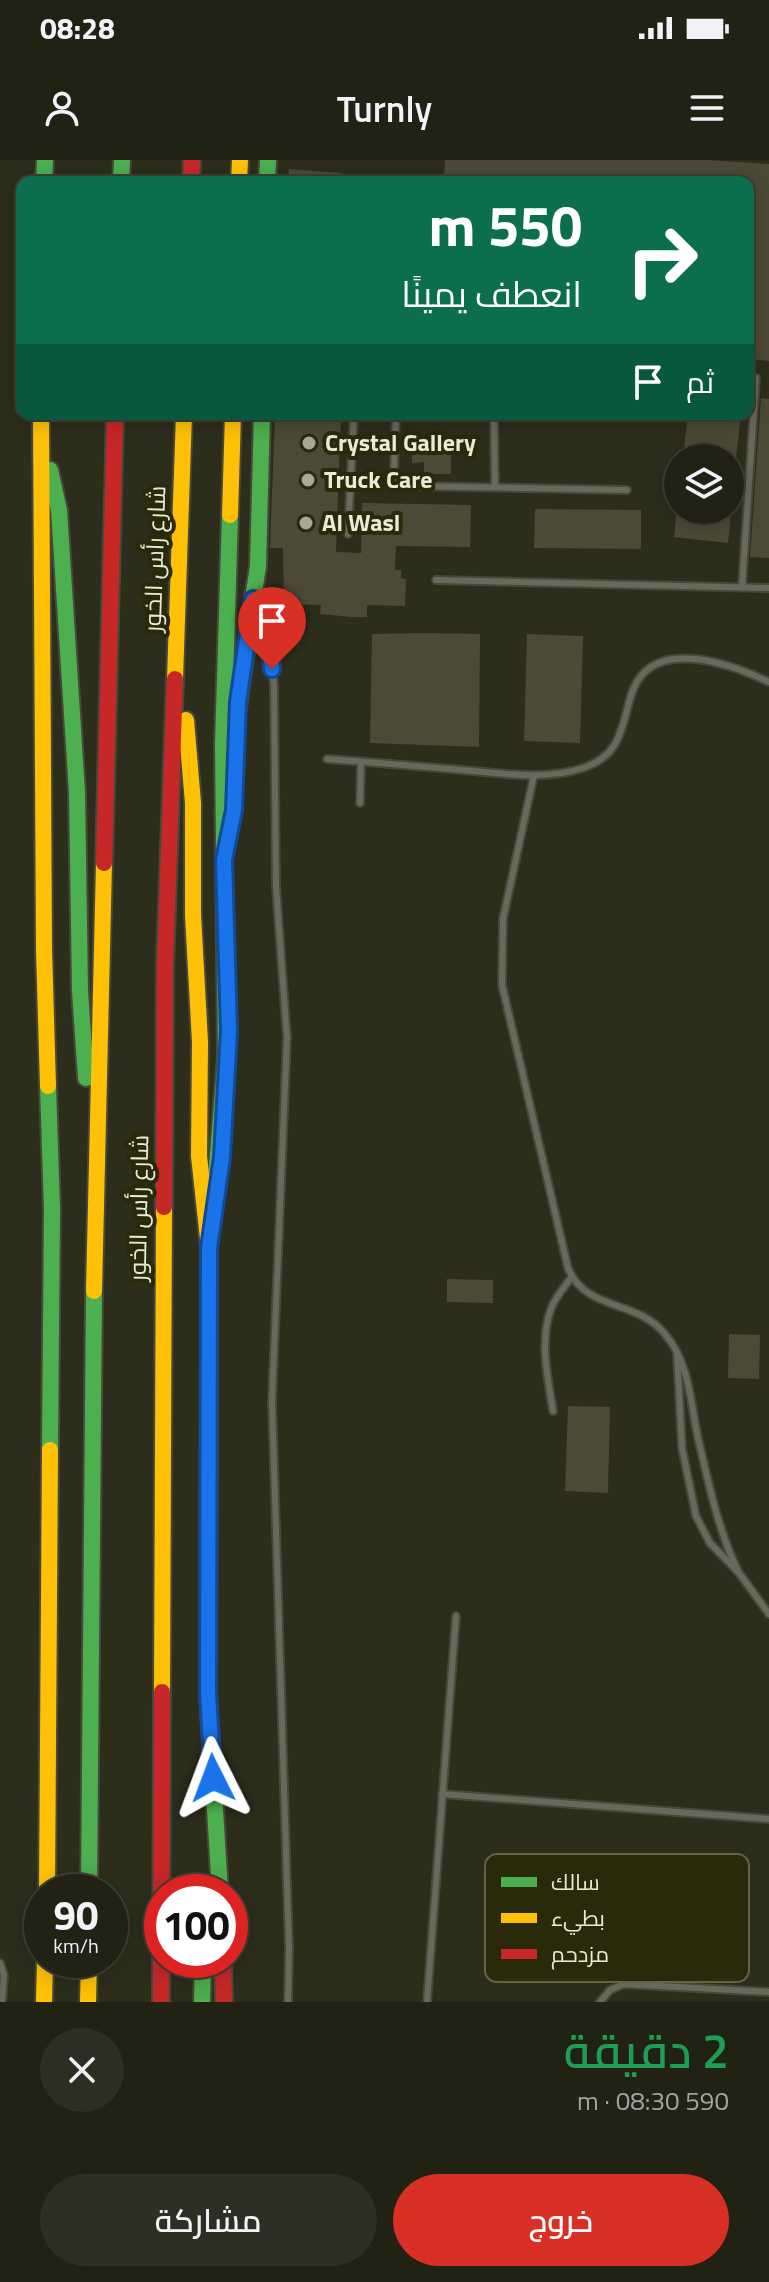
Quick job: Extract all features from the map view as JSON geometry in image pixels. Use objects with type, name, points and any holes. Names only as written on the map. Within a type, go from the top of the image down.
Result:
[{"type":"main road","points":[[40,420],[59,510],[77,792],[80,991],[95,1224]]},
{"type":"main road","points":[[40,420],[44,949],[52,1209],[47,1874]]},
{"type":"main road","name":"شارع رأس الخور","points":[[89,1874],[95,1224],[115,420]]},
{"type":"main road","name":"شارع رأس الخور","points":[[161,2002],[165,980],[184,420]]},
{"type":"main road","points":[[209,1248],[222,1157],[229,1031],[223,788],[233,420]]},
{"type":"main road","points":[[224,860],[234,810],[238,702],[258,566],[262,420]]},
{"type":"main road","points":[[178,623],[193,803],[193,915],[200,1042],[199,1156],[209,1248],[204,1874]]},
{"type":"main road","points":[[208,1693],[219,1874]]},
{"type":"main road","points":[[44,2002],[45,1978]]},
{"type":"main road","points":[[88,2002],[89,1978]]},
{"type":"main road","points":[[202,2002],[203,1978]]},
{"type":"main road","points":[[223,1978],[224,2002]]},
{"type":"lane","points":[[754,408],[756,378]]},
{"type":"lane","points":[[348,534],[354,420]]},
{"type":"lane","points":[[396,420],[393,461],[396,477],[417,487],[627,490]]},
{"type":"lane","points":[[494,420],[495,487]]},
{"type":"lane","points":[[742,587],[753,420]]},
{"type":"lane","points":[[436,580],[769,588]]},
{"type":"lane","points":[[253,599],[266,612],[271,651],[276,886],[286,1013],[272,1401],[288,2002]]},
{"type":"lane","points":[[327,759],[534,775],[585,767],[603,755],[623,729],[634,687],[645,672],[659,664],[714,660],[769,682]]},
{"type":"lane","points":[[360,803],[361,762]]},
{"type":"lane","points":[[534,775],[503,919],[502,985],[504,1006],[572,1276],[591,1297],[629,1308],[649,1318],[665,1334],[685,1367],[719,1525],[739,1573]]},
{"type":"lane","points":[[553,1411],[547,1369],[546,1325],[551,1307],[572,1276]]},
{"type":"lane","points":[[677,1353],[682,1448],[693,1506],[710,1543],[739,1573],[769,1614]]},
{"type":"lane","points":[[427,2002],[456,1616]]},
{"type":"lane","points":[[442,1794],[769,1819]]},
{"type":"lane","points":[[0,1963],[4,1975],[2,2002]]},
{"type":"lane","points":[[600,2002],[610,1990],[624,1984],[769,1992]]},
{"type":"building","points":[[445,160],[707,160],[769,164],[769,361],[754,360],[754,176],[444,176]]},
{"type":"building","points":[[289,169],[341,173],[341,176],[288,176]]},
{"type":"building","points":[[761,398],[769,399],[769,558],[750,557]]},
{"type":"building","points":[[275,420],[341,420],[336,552],[361,553],[362,503],[471,505],[470,547],[396,546],[395,570],[401,570],[401,578],[406,579],[405,606],[367,605],[367,617],[320,614],[321,605],[284,604],[283,548],[270,548]]},
{"type":"building","points":[[687,420],[740,420],[738,444],[685,444]]},
{"type":"building","points":[[412,439],[433,439],[433,444],[451,444],[451,474],[424,474],[424,462],[412,463]]},
{"type":"building","points":[[535,509],[641,510],[641,549],[534,548]]},
{"type":"building","points":[[675,524],[730,524],[728,543],[674,537]]},
{"type":"building","points":[[372,634],[480,634],[479,747],[370,743]]},
{"type":"building","points":[[527,634],[583,636],[580,743],[524,741]]},
{"type":"building","points":[[447,1279],[493,1280],[493,1303],[447,1302]]},
{"type":"building","points":[[729,1334],[760,1335],[759,1379],[728,1378]]},
{"type":"building","points":[[568,1406],[610,1407],[608,1493],[565,1491]]},
{"type":"traffic: fast","points":[[44,176],[45,160]]},
{"type":"traffic: fast","points":[[121,176],[122,160]]},
{"type":"traffic: fast","points":[[267,176],[268,160]]},
{"type":"traffic: fast","points":[[253,599],[258,566],[262,420]]},
{"type":"traffic: fast","points":[[50,470],[59,510],[77,792],[80,991],[86,1078]]},
{"type":"traffic: fast","points":[[213,1215],[226,1056],[223,744],[230,515]]},
{"type":"traffic: fast","points":[[48,1086],[52,1209],[50,1450]]},
{"type":"traffic: fast","points":[[89,1874],[94,1291]]},
{"type":"traffic: fast","points":[[209,1404],[208,1693],[219,1874]]},
{"type":"traffic: fast","points":[[202,2002],[203,1978]]},
{"type":"traffic: slow","points":[[239,176],[240,160]]},
{"type":"traffic: slow","points":[[41,420],[44,949],[48,1086]]},
{"type":"traffic: slow","points":[[175,679],[184,420]]},
{"type":"traffic: slow","points":[[230,515],[233,420]]},
{"type":"traffic: slow","points":[[238,708],[253,599]]},
{"type":"traffic: slow","points":[[186,720],[193,803],[193,915],[200,1042],[199,1156],[209,1248],[209,1404]]},
{"type":"traffic: slow","points":[[94,1291],[104,863]]},
{"type":"traffic: slow","points":[[162,1692],[164,1207]]},
{"type":"traffic: slow","points":[[47,1874],[50,1450]]},
{"type":"traffic: slow","points":[[44,2002],[45,1978]]},
{"type":"traffic: slow","points":[[88,2002],[89,1978]]},
{"type":"traffic: jam","points":[[191,176],[192,160]]},
{"type":"traffic: jam","points":[[104,863],[115,420]]},
{"type":"traffic: jam","points":[[164,1207],[165,964],[175,679]]},
{"type":"traffic: jam","points":[[161,2002],[162,1692]]},
{"type":"traffic: jam","points":[[223,1978],[224,2002]]},
{"type":"place","name":"Crystal Gallery","points":[[309,443]]},
{"type":"place","name":"Truck Care","points":[[308,480]]},
{"type":"place","name":"Al Wasl","points":[[306,523]]},
{"type":"route","points":[[213,1778],[208,1693],[209,1248],[222,1157],[229,1031],[224,860],[234,810],[238,702],[253,599],[266,612],[272,669]]}]
